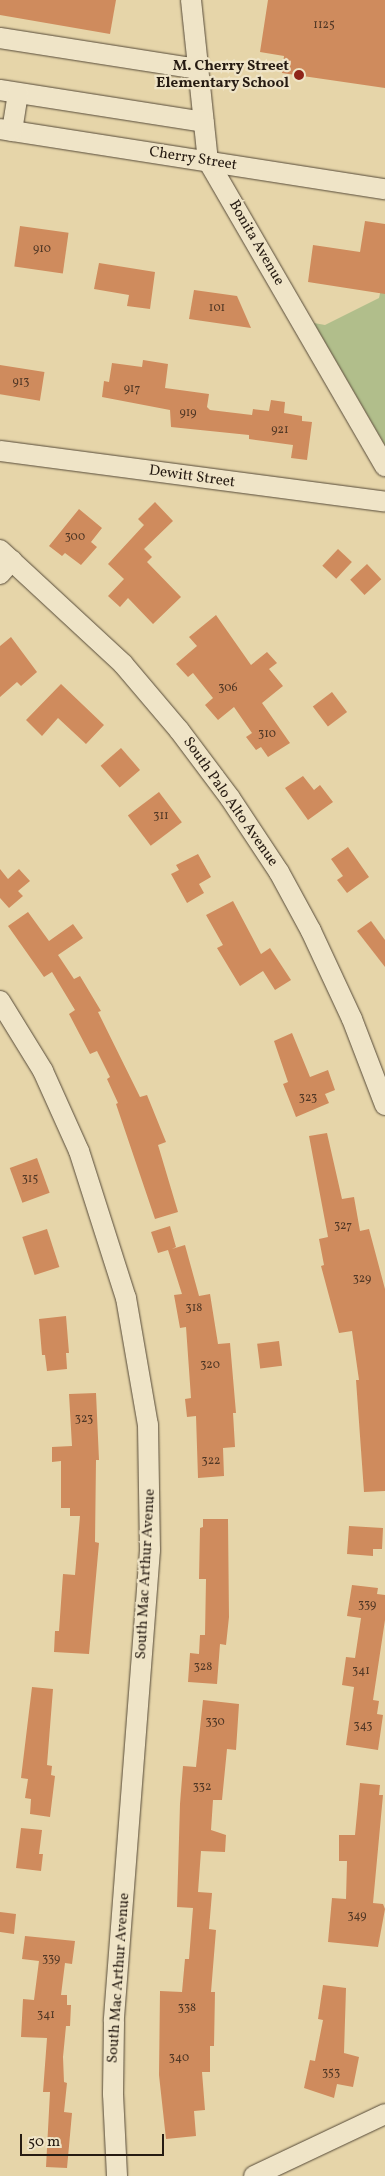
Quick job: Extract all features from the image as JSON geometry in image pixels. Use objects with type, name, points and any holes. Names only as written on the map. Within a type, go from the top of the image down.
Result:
[{"type":"street","name":"Bonita Avenue","points":[[191,0],[208,161],[385,466]]},
{"type":"street","points":[[0,38],[199,69]]},
{"type":"street","points":[[6,130],[9,92],[204,122]]},
{"type":"street","name":"Cherry Street","points":[[6,130],[385,189]]},
{"type":"street","name":"Dewitt Street","points":[[0,451],[385,502]]},
{"type":"street","name":"South Palo Alto Avenue","points":[[4,561],[123,664],[179,730],[230,798],[279,872],[311,931],[352,1019],[385,1105]]},
{"type":"street","name":"South Mac Arthur Avenue","points":[[0,1000],[50,1085],[79,1152],[128,1307],[149,1432],[150,1550],[114,2022],[117,2176]]},
{"type":"street","points":[[254,2176],[385,2114]]},
{"type":"green space","points":[[385,271],[385,445],[314,323],[325,325],[379,298]]},
{"type":"building","points":[[0,0],[116,0],[110,34],[0,15]]},
{"type":"building","points":[[268,0],[385,0],[385,88],[282,73],[284,56],[260,52]]},
{"type":"building","points":[[365,221],[385,224],[385,294],[308,282],[313,245],[360,252]]},
{"type":"building","points":[[20,226],[69,233],[63,273],[14,267]]},
{"type":"building","points":[[99,263],[155,272],[150,309],[127,306],[129,295],[94,289]]},
{"type":"building","points":[[194,290],[237,296],[251,328],[189,319]]},
{"type":"building","points":[[143,360],[168,364],[165,388],[209,394],[207,407],[210,410],[252,415],[253,409],[269,411],[271,400],[285,402],[284,413],[302,416],[302,421],[312,422],[307,460],[291,458],[293,445],[249,439],[249,435],[171,427],[170,410],[102,397],[104,381],[109,382],[112,363],[142,367]]},
{"type":"building","points":[[0,365],[44,372],[40,401],[0,394]]},
{"type":"building","points":[[155,502],[173,521],[144,549],[152,557],[147,562],[181,597],[153,624],[128,598],[120,607],[108,596],[124,579],[108,564],[144,525],[138,519]]},
{"type":"building","points":[[79,509],[102,528],[91,542],[97,547],[81,565],[65,553],[62,556],[49,546]]},
{"type":"building","points":[[338,549],[352,562],[336,579],[322,566]]},
{"type":"building","points":[[367,564],[381,579],[365,595],[350,580]]},
{"type":"building","points":[[216,615],[251,665],[267,652],[277,663],[269,669],[283,686],[262,703],[290,743],[268,757],[261,747],[256,750],[246,737],[252,733],[234,707],[218,720],[205,705],[213,698],[193,673],[188,677],[176,664],[197,646],[189,637]]},
{"type":"building","points":[[11,637],[37,672],[21,686],[17,682],[0,697],[0,646]]},
{"type":"building","points":[[61,684],[104,725],[86,744],[58,718],[42,736],[26,720]]},
{"type":"building","points":[[332,692],[347,712],[328,726],[313,706]]},
{"type":"building","points":[[121,748],[140,770],[120,788],[101,766]]},
{"type":"building","points":[[303,776],[314,790],[320,785],[333,802],[308,820],[285,788]]},
{"type":"building","points":[[159,792],[182,822],[151,846],[128,815]]},
{"type":"building","points":[[348,847],[369,877],[347,893],[337,880],[343,876],[331,859]]},
{"type":"building","points":[[198,854],[211,877],[199,884],[204,893],[187,903],[171,874],[179,870],[176,865]]},
{"type":"building","points":[[0,869],[8,879],[19,869],[30,881],[18,891],[23,896],[9,908],[0,898]]},
{"type":"building","points":[[233,901],[261,954],[270,948],[291,980],[275,990],[263,971],[240,986],[217,948],[223,945],[206,915]]},
{"type":"building","points":[[28,912],[49,941],[73,924],[83,938],[58,955],[74,979],[80,976],[101,1011],[98,1012],[140,1097],[147,1095],[166,1142],[158,1145],[178,1212],[155,1219],[116,1104],[118,1103],[107,1079],[110,1077],[97,1051],[90,1054],[69,1014],[75,1010],[52,972],[44,977],[8,926]]},
{"type":"building","points":[[371,921],[385,940],[385,967],[357,931]]},
{"type":"building","points":[[292,1033],[310,1077],[328,1070],[335,1090],[325,1094],[329,1103],[296,1117],[283,1084],[288,1082],[274,1041]]},
{"type":"building","points":[[327,1133],[342,1199],[354,1197],[360,1231],[369,1229],[385,1289],[385,1491],[364,1492],[356,1380],[359,1380],[352,1331],[339,1333],[321,1266],[324,1265],[319,1239],[328,1237],[309,1136]]},
{"type":"building","points":[[37,1158],[50,1193],[22,1203],[10,1168]]},
{"type":"building","points":[[170,1226],[176,1247],[172,1249],[185,1245],[199,1296],[210,1294],[218,1344],[230,1343],[236,1413],[233,1413],[235,1447],[223,1448],[224,1476],[198,1478],[196,1416],[187,1417],[185,1399],[191,1398],[186,1327],[180,1328],[174,1295],[182,1294],[168,1250],[158,1253],[151,1232]]},
{"type":"building","points":[[47,1229],[59,1267],[35,1275],[22,1237]]},
{"type":"building","points":[[66,1316],[69,1353],[66,1353],[67,1369],[47,1371],[45,1355],[42,1355],[39,1319]]},
{"type":"building","points":[[279,1341],[282,1366],[260,1368],[257,1344]]},
{"type":"building","points":[[96,1393],[99,1460],[96,1460],[95,1542],[99,1543],[89,1654],[54,1652],[55,1631],[59,1631],[63,1574],[75,1575],[80,1516],[70,1516],[70,1508],[61,1508],[61,1461],[52,1462],[52,1447],[72,1446],[69,1394]]},
{"type":"building","points":[[203,1519],[228,1519],[229,1617],[226,1645],[220,1644],[217,1684],[188,1682],[190,1653],[199,1654],[200,1635],[205,1635],[206,1579],[199,1579],[200,1528],[203,1527]]},
{"type":"building","points":[[349,1526],[383,1528],[382,1549],[373,1549],[373,1556],[347,1554]]},
{"type":"building","points":[[352,1585],[378,1588],[377,1594],[385,1595],[385,1620],[373,1700],[379,1701],[377,1714],[383,1715],[378,1750],[346,1745],[354,1687],[342,1685],[346,1657],[355,1658],[361,1618],[347,1616]]},
{"type":"building","points":[[32,1687],[53,1689],[47,1765],[52,1766],[51,1775],[55,1776],[50,1817],[30,1814],[31,1799],[25,1798],[28,1779],[21,1778]]},
{"type":"building","points":[[203,1700],[239,1704],[236,1750],[227,1749],[222,1800],[213,1800],[211,1830],[226,1835],[225,1852],[201,1851],[198,1892],[212,1893],[209,1929],[216,1930],[211,1992],[215,1992],[214,2046],[210,2046],[210,2072],[202,2072],[205,2110],[194,2111],[196,2136],[166,2139],[159,2075],[160,1991],[182,1992],[185,1959],[189,1959],[193,1908],[177,1907],[180,1804],[183,1766],[196,1767]]},
{"type":"building","points":[[360,1783],[380,1785],[379,1795],[383,1795],[373,1903],[383,1904],[385,1909],[378,1947],[328,1942],[332,1898],[346,1899],[347,1861],[339,1861],[339,1835],[355,1835]]},
{"type":"building","points":[[21,1828],[42,1830],[39,1854],[43,1854],[41,1871],[16,1868]]},
{"type":"building","points":[[0,1912],[16,1914],[14,1934],[0,1932]]},
{"type":"building","points":[[25,1936],[75,1941],[72,1964],[65,1963],[61,1995],[67,1995],[67,2005],[71,2005],[70,2026],[66,2026],[63,2057],[64,2082],[67,2083],[64,2112],[72,2113],[67,2168],[46,2167],[50,2092],[43,2092],[47,2038],[21,2037],[23,1999],[34,2000],[39,1961],[22,1959]]},
{"type":"building","points":[[323,1985],[346,1988],[344,2053],[359,2057],[353,2087],[337,2084],[334,2098],[304,2088],[310,2060],[315,2061],[323,2020],[318,2019]]},
{"type":"place","name":"M. Cherry Street Elementary School","points":[[299,75]]}]
